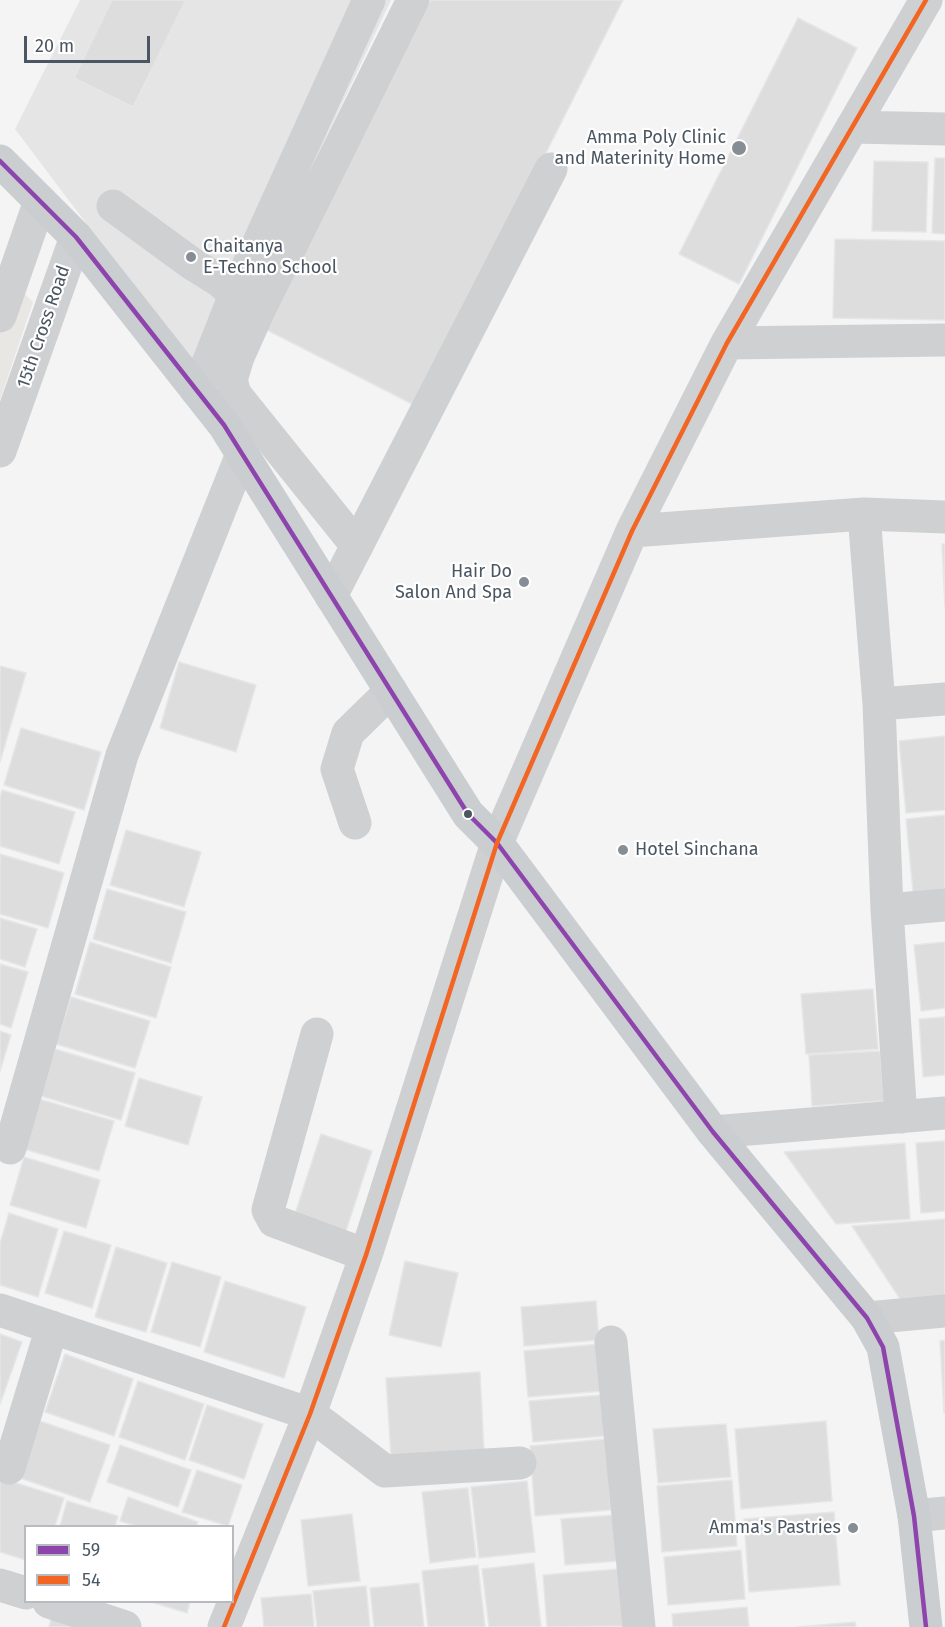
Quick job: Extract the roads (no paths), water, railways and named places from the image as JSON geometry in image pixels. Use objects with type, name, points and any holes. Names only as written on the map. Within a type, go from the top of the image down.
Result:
[{"type":"main road","points":[[0,161],[76,237],[224,425],[468,814],[496,843],[713,1132],[867,1318],[883,1347],[930,1514],[926,1627]]},
{"type":"street","points":[[197,392],[235,295],[369,0]]},
{"type":"street","points":[[357,546],[235,394],[231,380],[238,357],[258,312],[412,0]]},
{"type":"street","points":[[234,1602],[310,1414],[366,1255],[496,843],[632,531],[726,343],[926,0]]},
{"type":"street","points":[[852,127],[945,129]]},
{"type":"street","points":[[332,596],[551,169]]},
{"type":"street","points":[[0,316],[40,201]]},
{"type":"street","points":[[113,206],[191,263],[220,281],[235,295]]},
{"type":"street","name":"15th Cross Road","points":[[0,451],[76,237]]},
{"type":"street","points":[[726,343],[945,340]]},
{"type":"street","points":[[10,1148],[122,755],[242,453]]},
{"type":"street","points":[[632,531],[864,514],[945,516]]},
{"type":"street","points":[[864,514],[879,705],[887,910],[901,1117]]},
{"type":"street","points":[[355,823],[336,768],[348,733],[391,691]]},
{"type":"street","points":[[879,705],[945,699]]},
{"type":"street","points":[[887,910],[945,905]]},
{"type":"street","points":[[317,1034],[268,1210],[274,1221],[366,1255]]},
{"type":"street","points":[[713,1132],[945,1113]]},
{"type":"street","points":[[0,1310],[310,1414],[385,1471],[520,1463]]},
{"type":"street","points":[[867,1318],[945,1311]]},
{"type":"street","points":[[9,1468],[52,1327]]},
{"type":"street","points":[[611,1342],[639,1627]]},
{"type":"street","points":[[0,1585],[24,1592]]},
{"type":"street","points":[[52,1603],[125,1627]]},
{"type":"street","points":[[224,1627],[234,1603]]},
{"type":"place","name":"Amma Poly Clinic and Materinity Home","points":[[739,148]]},
{"type":"place","name":"Chaitanya E-Techno School","points":[[191,257]]},
{"type":"place","name":"Hair Do Salon And Spa","points":[[524,582]]},
{"type":"place","name":"Hotel Sinchana","points":[[623,850]]},
{"type":"place","name":"Amma's Pastries","points":[[853,1528]]}]
